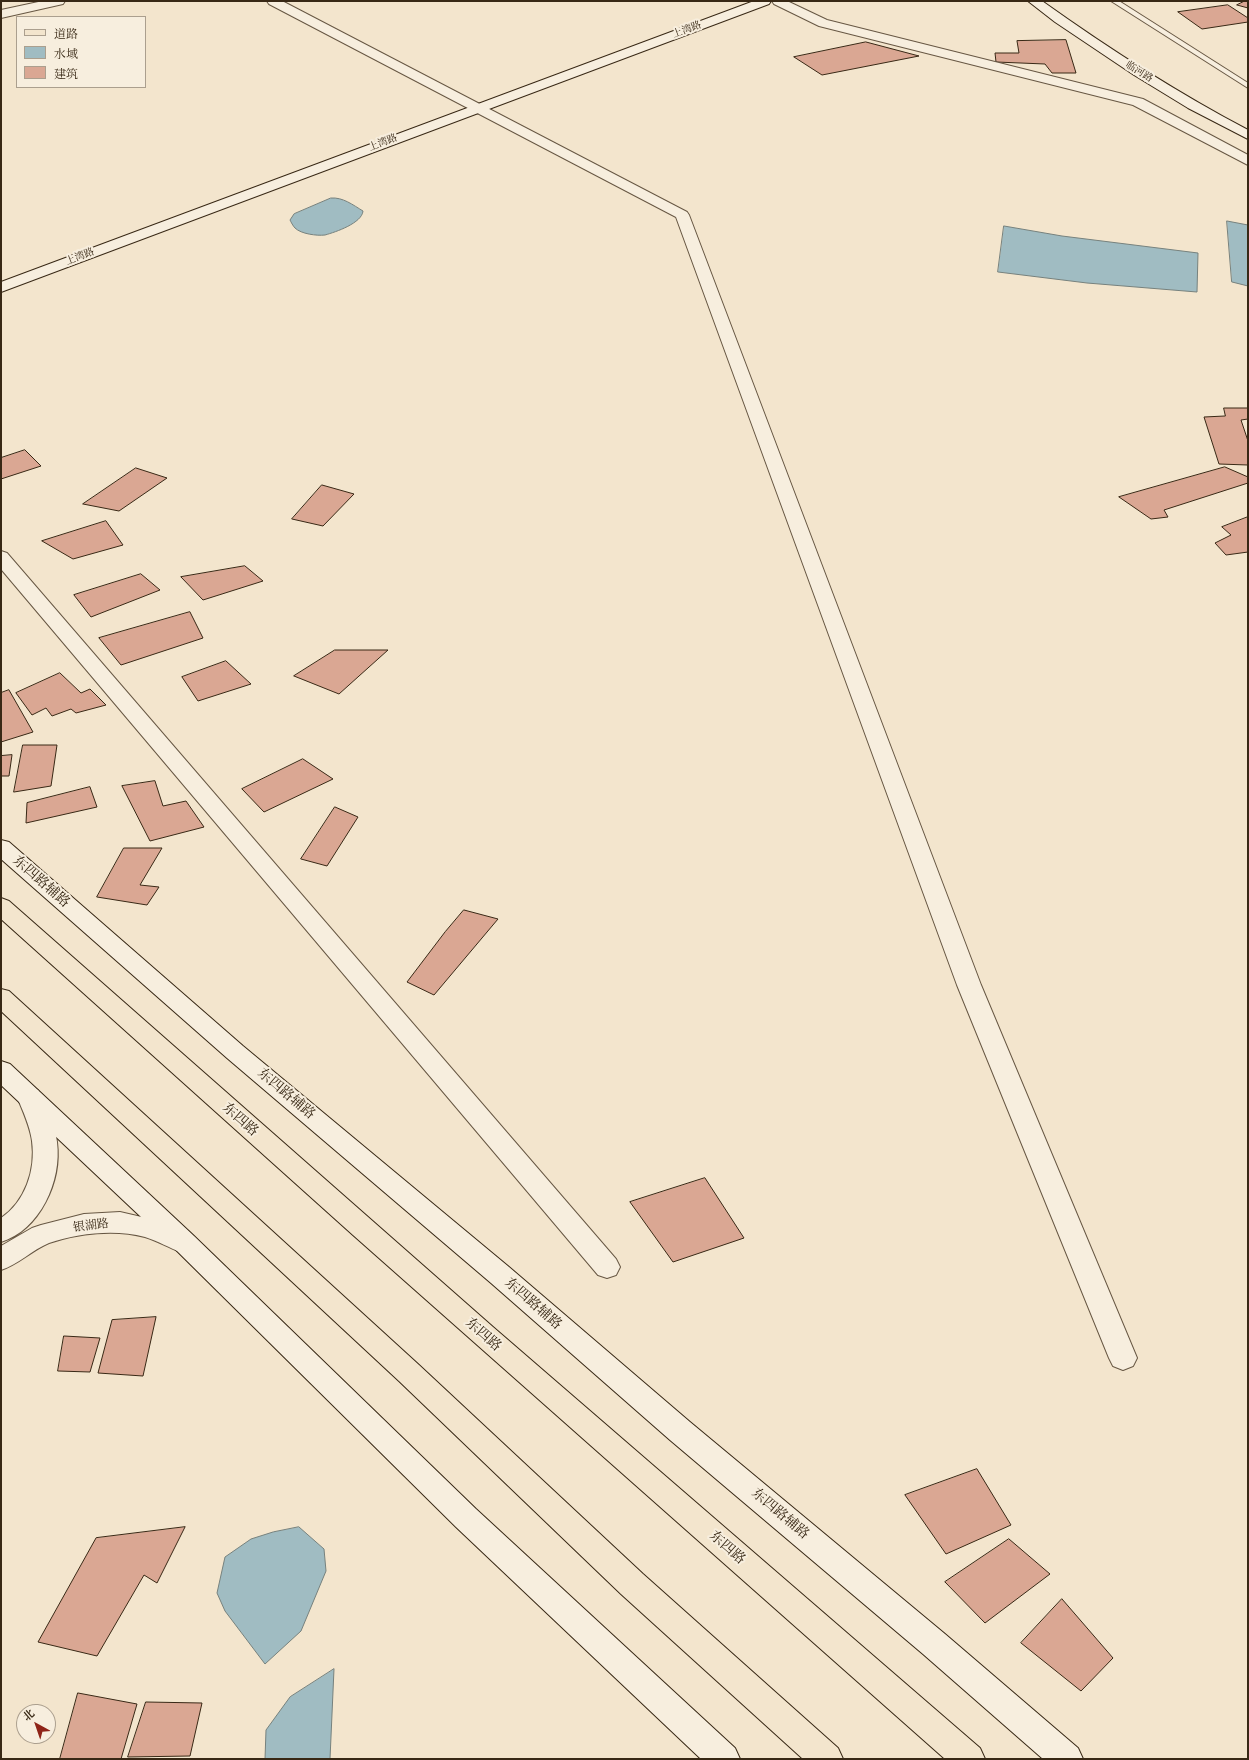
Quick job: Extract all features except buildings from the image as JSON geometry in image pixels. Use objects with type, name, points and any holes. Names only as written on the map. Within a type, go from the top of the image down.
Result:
[{"type":"main road","points":[[1,14],[59,1]]},
{"type":"main road","points":[[273,1],[682,215],[969,985],[1123,1358]]},
{"type":"main road","name":"上湾路","points":[[1,286],[736,1]]},
{"type":"main road","name":"上湾路","points":[[1,274],[472,104],[765,1]]},
{"type":"main road","points":[[778,1],[823,23],[1138,102],[1248,161]]},
{"type":"main road","name":"临河路","points":[[1034,1],[1135,70],[1201,110],[1248,135]]},
{"type":"main road","name":"临河路","points":[[1089,24],[1156,71],[1248,123]]},
{"type":"main road","points":[[1,558],[607,1267]]},
{"type":"main road","name":"东四路辅路","points":[[1,846],[235,1052],[500,1275],[686,1436],[934,1644],[1067,1759]]},
{"type":"main road","name":"东四路","points":[[1,906],[187,1074],[580,1420],[970,1759]]},
{"type":"main road","points":[[1,997],[409,1373],[632,1584],[827,1759]]},
{"type":"main road","points":[[1,1070],[185,1243],[466,1518],[724,1759]]},
{"type":"main road","points":[[1,1232],[21,1217],[36,1194],[45,1166],[46,1146],[42,1124],[30,1097]]},
{"type":"main road","name":"银湖路","points":[[1,1259],[41,1236],[84,1224],[120,1222],[150,1228],[185,1243]]},
{"type":"lane","points":[[1114,1],[1248,86]]},
{"type":"water","points":[[331,198],[344,200],[352,204],[363,211],[362,215],[348,226],[325,235],[305,233],[294,227],[290,220],[294,214]]},
{"type":"water","points":[[1227,221],[1248,225],[1248,286],[1232,282]]},
{"type":"water","points":[[1004,226],[1062,236],[1198,253],[1197,292],[1087,283],[998,272]]},
{"type":"water","points":[[299,1527],[324,1549],[326,1571],[301,1631],[265,1664],[225,1611],[217,1593],[225,1557],[251,1539],[273,1532]]},
{"type":"water","points":[[334,1669],[330,1759],[265,1759],[266,1730],[290,1697]]}]
